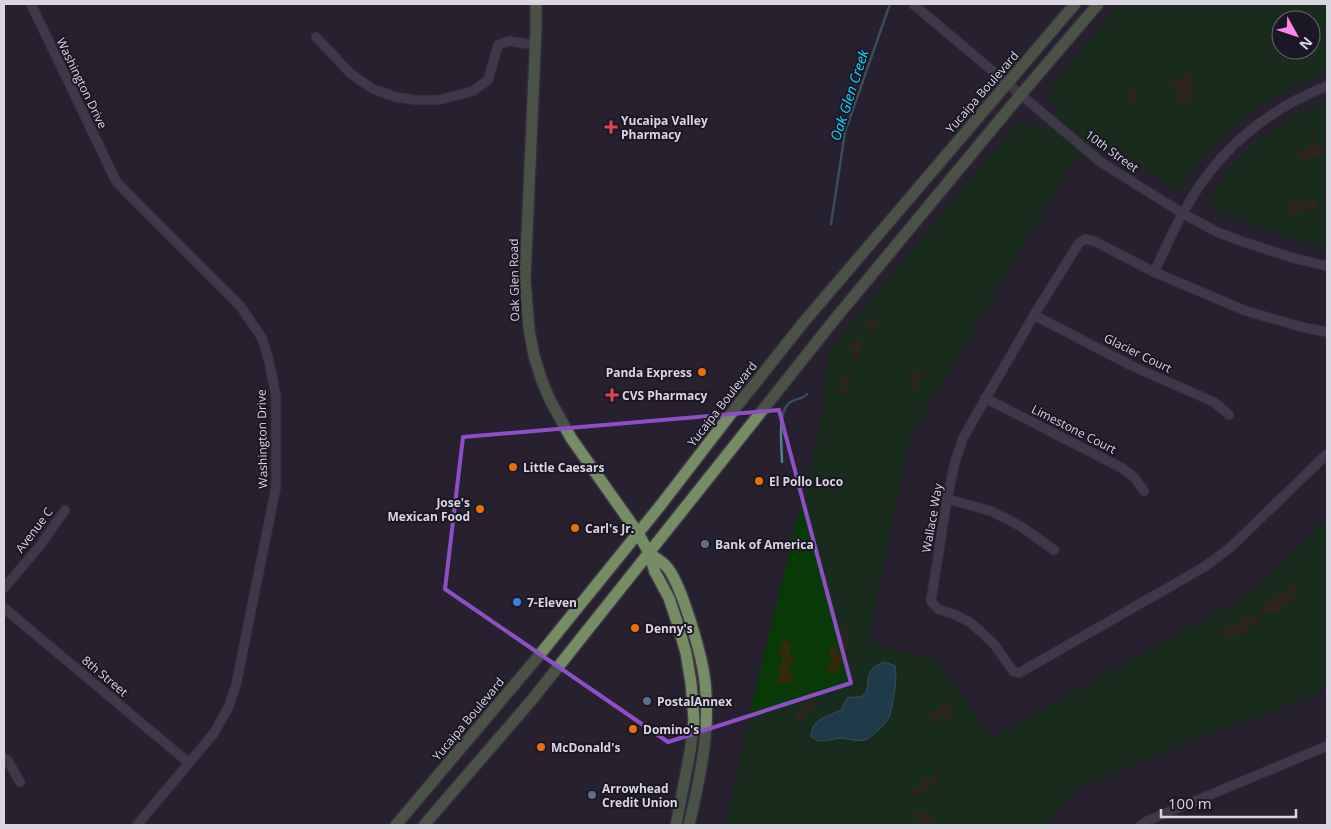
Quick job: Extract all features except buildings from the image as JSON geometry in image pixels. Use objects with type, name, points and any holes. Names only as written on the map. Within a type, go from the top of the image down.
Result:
[{"type":"main road","name":"Oak Glen Road","points":[[536,4],[525,279],[529,329],[534,356],[550,400],[571,438],[650,553],[655,572],[669,598],[678,625],[686,653],[694,720],[676,825]]},
{"type":"main road","name":"Yucaipa Boulevard","points":[[396,825],[537,658],[660,506],[803,323],[1075,4]]},
{"type":"main road","points":[[424,825],[531,701],[835,319],[1098,4]]},
{"type":"main road","name":"Oak Glen Road","points":[[650,553],[666,565],[686,606],[699,649],[706,693],[707,721],[703,758],[689,825]]},
{"type":"street","name":"Washington Drive","points":[[31,4],[116,181],[241,307],[262,338],[276,396],[276,487],[236,684],[228,708],[214,733],[137,825]]},
{"type":"street","name":"10th Street","points":[[913,4],[1102,163],[1182,213],[1217,232],[1293,258],[1327,266]]},
{"type":"street","points":[[316,37],[351,74],[373,89],[396,97],[415,100],[439,100],[473,91],[488,80],[498,45],[510,41],[535,45]]},
{"type":"street","points":[[1154,272],[1182,213],[1211,169],[1239,139],[1269,116],[1309,93],[1327,86]]},
{"type":"street","name":"Wallace Way","points":[[1327,332],[1246,311],[1154,272],[1094,241],[1085,239],[1079,243],[1034,315],[963,438],[955,462],[947,499],[931,601],[938,609],[956,615],[971,623],[994,644],[1013,671],[1019,673],[1204,567],[1230,547],[1327,454]]},
{"type":"street","name":"Glacier Court","points":[[1034,315],[1132,366],[1214,402],[1229,415]]},
{"type":"street","name":"Limestone Court","points":[[985,398],[1122,468],[1134,477],[1144,490]]},
{"type":"street","points":[[947,499],[991,511],[1022,527],[1054,550]]},
{"type":"street","name":"Avenue C","points":[[4,588],[39,547],[65,510]]},
{"type":"street","name":"8th Street","points":[[4,608],[190,763]]},
{"type":"street","points":[[1141,825],[1327,746]]},
{"type":"street","points":[[4,758],[20,782]]},
{"type":"highlighted area","points":[[779,410],[851,683],[668,742],[445,589],[463,437]]},
{"type":"green space","points":[[1120,4],[1327,4],[1327,72],[1282,93],[1241,121],[1205,156],[1180,190],[1178,191],[1104,141],[1074,160],[910,438],[868,642],[937,660],[992,738],[1249,594],[1327,519],[1327,685],[1317,693],[1257,718],[1218,730],[1076,788],[1047,825],[726,825],[750,713],[822,417],[828,352],[1016,124],[1030,122],[1041,130],[1060,109],[1049,99],[1052,85]]},
{"type":"green space","points":[[1327,102],[1327,249],[1311,246],[1212,209],[1209,201],[1217,187],[1249,149],[1288,119]]},
{"type":"sand","points":[[1187,71],[1194,74],[1195,90],[1190,95],[1190,106],[1186,109],[1180,106],[1176,99],[1179,89],[1170,83],[1172,79],[1183,77]]},
{"type":"sand","points":[[1134,90],[1140,93],[1140,97],[1129,102],[1126,98],[1127,94]]},
{"type":"sand","points":[[1311,138],[1323,147],[1324,151],[1321,156],[1314,156],[1303,161],[1298,157],[1299,149],[1307,148],[1308,141]]},
{"type":"sand","points":[[1306,198],[1317,202],[1317,208],[1291,216],[1283,208],[1288,205]]},
{"type":"sand","points":[[875,318],[879,321],[876,332],[873,334],[868,332],[868,324]]},
{"type":"sand","points":[[857,339],[862,339],[863,344],[860,357],[855,359],[852,357],[852,352],[848,347]]},
{"type":"sand","points":[[919,370],[923,372],[922,380],[916,383],[918,389],[915,391],[911,390],[912,386],[909,382],[911,378],[908,374],[911,371],[916,373]]},
{"type":"sand","points":[[848,372],[852,376],[847,384],[846,394],[841,396],[836,393],[842,385],[842,376]]},
{"type":"sand","points":[[1288,585],[1294,585],[1296,590],[1293,594],[1294,601],[1292,604],[1283,605],[1280,613],[1270,612],[1263,614],[1260,612],[1259,608],[1262,604],[1270,600],[1274,595],[1282,594]]},
{"type":"sand","points":[[1246,616],[1257,618],[1260,624],[1248,628],[1245,635],[1234,635],[1226,639],[1222,637],[1222,632],[1231,624],[1242,624]]},
{"type":"sand","points":[[844,626],[849,629],[850,635],[848,640],[850,643],[849,648],[846,650],[837,640]]},
{"type":"sand","points":[[781,642],[790,642],[791,645],[789,654],[794,660],[789,672],[794,677],[791,682],[785,682],[780,685],[776,683],[780,675],[778,670],[783,660],[778,653],[782,649]]},
{"type":"sand","points":[[830,646],[844,659],[840,663],[841,668],[831,675],[827,669],[832,659],[829,651]]},
{"type":"sand","points":[[811,700],[815,702],[815,706],[801,722],[797,722],[796,719],[800,709]]},
{"type":"sand","points":[[951,701],[955,704],[948,708],[947,711],[954,715],[951,719],[940,716],[935,723],[930,724],[929,720],[932,711],[939,709],[943,702]]},
{"type":"sand","points":[[937,773],[940,777],[934,784],[916,796],[912,794],[913,787],[920,787],[921,781],[924,779],[931,781],[934,774]]},
{"type":"sand","points":[[916,809],[928,815],[936,825],[911,825],[918,822],[912,813]]},
{"type":"water","points":[[885,662],[895,666],[896,670],[893,699],[886,723],[870,737],[861,741],[840,738],[821,741],[814,739],[811,736],[812,730],[817,722],[841,710],[847,698],[863,696],[866,693],[869,674],[872,669]]},
{"type":"waterway","name":"Oak Glen Creek","points":[[831,224],[845,132],[890,4]]},
{"type":"waterway","name":"Oak Glen Creek","points":[[782,462],[781,431],[785,408],[791,401],[807,394]]},
{"type":"place","name":"Yucaipa Valley Pharmacy","points":[[611,127]]},
{"type":"place","name":"Panda Express","points":[[702,372]]},
{"type":"place","name":"CVS Pharmacy","points":[[612,395]]},
{"type":"place","name":"Little Caesars","points":[[513,467]]},
{"type":"place","name":"El Pollo Loco","points":[[759,481]]},
{"type":"place","name":"Jose's Mexican Food","points":[[480,509]]},
{"type":"place","name":"Carl's Jr.","points":[[575,528]]},
{"type":"place","name":"Bank of America","points":[[705,544]]},
{"type":"place","name":"7-Eleven","points":[[517,602]]},
{"type":"place","name":"Denny's","points":[[635,628]]},
{"type":"place","name":"PostalAnnex","points":[[647,701]]},
{"type":"place","name":"Domino's","points":[[633,729]]},
{"type":"place","name":"McDonald's","points":[[541,747]]},
{"type":"place","name":"Arrowhead Credit Union","points":[[592,795]]}]
